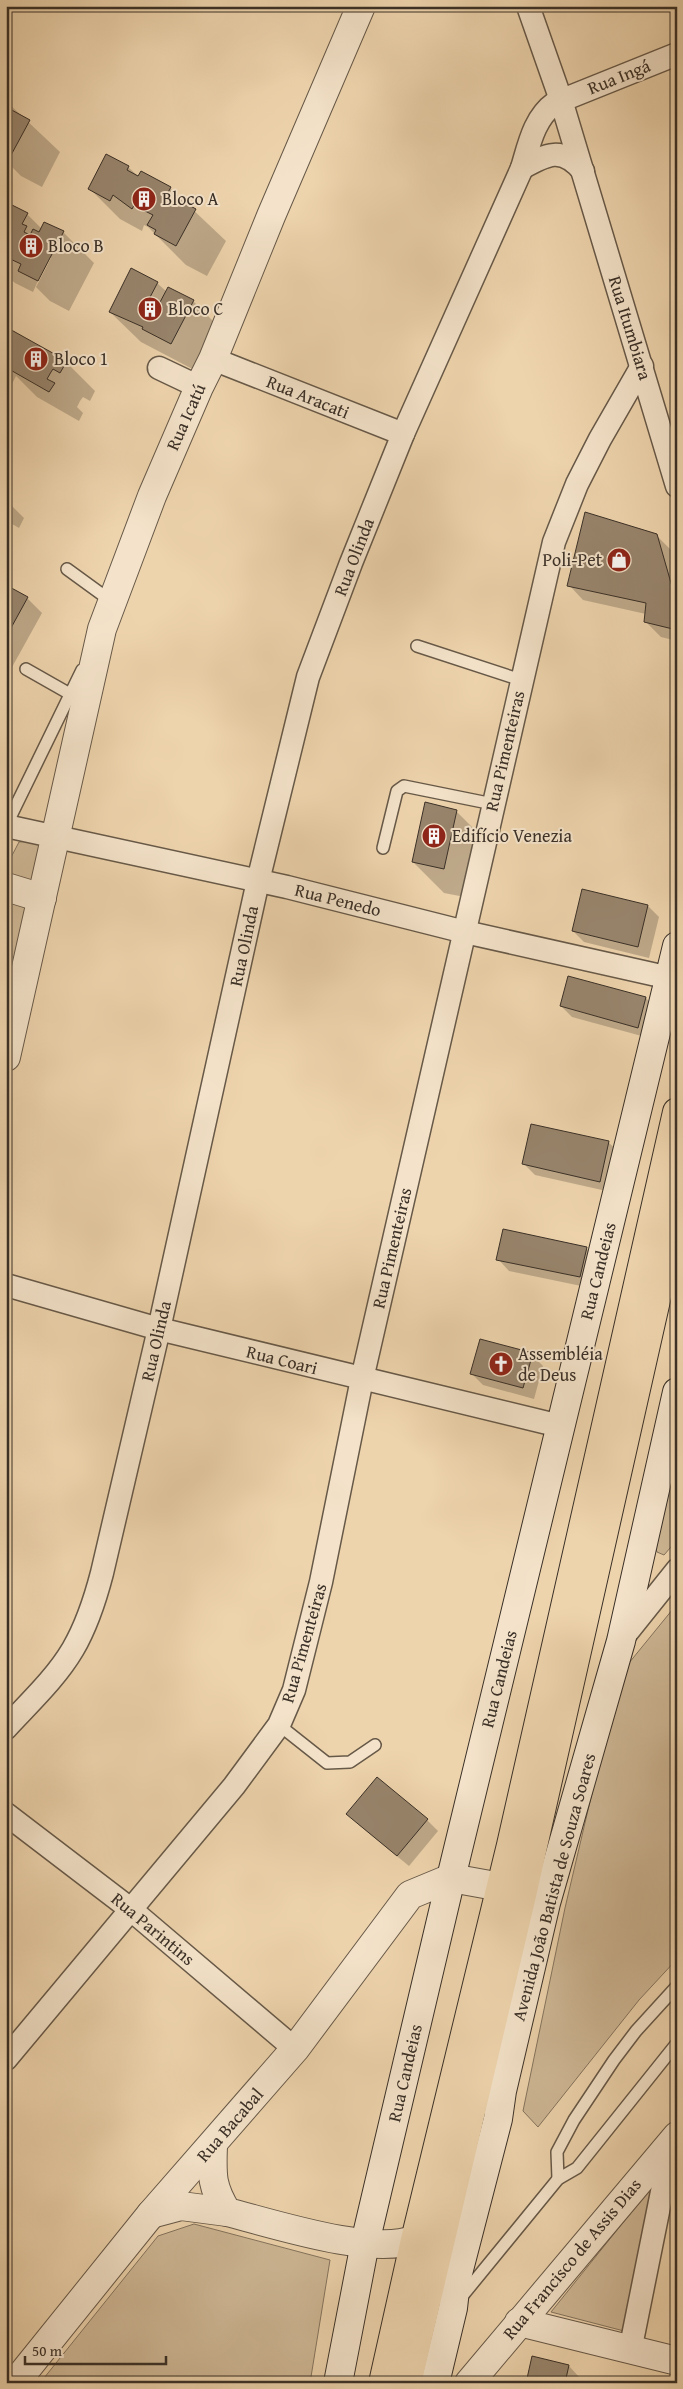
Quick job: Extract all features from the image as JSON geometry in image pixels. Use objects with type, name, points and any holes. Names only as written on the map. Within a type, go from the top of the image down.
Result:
[{"type":"main road","points":[[383,2383],[414,2240],[523,1895],[677,1112]]},
{"type":"main road","points":[[409,2371],[523,1895],[677,1207]]},
{"type":"street","name":"Rua Icatú","points":[[102,629],[111,601],[198,387],[213,359],[270,216],[362,6]]},
{"type":"street","points":[[528,6],[561,100]]},
{"type":"street","name":"Rua Ingá","points":[[522,168],[538,122],[548,108],[561,100],[677,54]]},
{"type":"street","name":"Rua Itumbiara","points":[[561,100],[677,486]]},
{"type":"street","points":[[522,168],[541,158],[565,155],[573,160],[582,171]]},
{"type":"street","name":"Rua Olinda","points":[[6,1728],[73,1650],[91,1613],[159,1329],[258,881],[308,677],[403,434],[522,168]]},
{"type":"street","name":"Rua Aracati","points":[[213,359],[403,434]]},
{"type":"street","name":"Rua Pimenteiras","points":[[6,2059],[130,1908],[234,1786],[279,1725],[294,1690],[321,1582],[362,1379],[554,542],[577,484],[600,439],[642,366]]},
{"type":"street","points":[[159,368],[198,387]]},
{"type":"street","points":[[6,1056],[102,629]]},
{"type":"street","name":"Rua Penedo","points":[[6,826],[258,881],[464,932],[670,978]]},
{"type":"street","points":[[6,887],[42,898]]},
{"type":"street","points":[[670,978],[677,946]]},
{"type":"street","name":"Rua Candeias","points":[[338,2383],[365,2243],[451,1878],[670,978]]},
{"type":"street","name":"Rua Coari","points":[[6,1285],[159,1329],[560,1426]]},
{"type":"street","name":"Avenida João Batista de Souza Soares","points":[[435,2383],[453,2308],[456,2281],[480,2186],[523,1895],[621,1641],[675,1410]]},
{"type":"street","points":[[621,1641],[677,1570]]},
{"type":"street","name":"Rua Parintins","points":[[6,1814],[130,1908],[295,2049]]},
{"type":"street","points":[[451,1878],[523,1895]]},
{"type":"street","name":"Rua Bacabal","points":[[15,2383],[151,2214],[295,2049],[410,1895],[451,1878]]},
{"type":"street","points":[[630,2350],[674,2139]]},
{"type":"street","name":"Rua Francisco de Assis Dias","points":[[469,2383],[634,2184],[674,2139]]},
{"type":"street","points":[[213,2145],[212,2173],[215,2193],[227,2212]]},
{"type":"street","points":[[151,2214],[181,2206],[227,2212],[337,2240],[365,2243],[396,2243],[414,2240],[428,2231],[480,2186]]},
{"type":"street","points":[[520,2322],[677,2362]]},
{"type":"lane","points":[[67,569],[111,601]]},
{"type":"lane","name":"Rua Icatú","points":[[6,826],[102,629]]},
{"type":"lane","points":[[417,646],[521,680]]},
{"type":"lane","points":[[26,669],[70,694]]},
{"type":"lane","points":[[383,848],[397,792],[404,786],[493,804]]},
{"type":"lane","points":[[279,1725],[327,1763],[350,1762],[375,1746]]},
{"type":"lane","points":[[558,2179],[557,2152],[574,2120],[636,2031],[677,1986]]},
{"type":"lane","points":[[394,2383],[409,2371],[432,2334],[558,2179],[577,2168],[677,2043]]},
{"type":"shaded area","points":[[28,841],[47,847],[6,1027],[6,867],[19,842]]},
{"type":"shaded area","points":[[677,1454],[677,1540],[664,1555],[657,1552],[654,1543]]},
{"type":"shaded area","points":[[677,1604],[677,1959],[639,2000],[538,2127],[523,2111],[565,1908],[620,1674]]},
{"type":"shaded area","points":[[659,2178],[624,2331],[551,2312]]},
{"type":"shaded area","points":[[194,2224],[330,2260],[310,2383],[40,2383],[158,2236]]},
{"type":"building","points":[[8,108],[30,120],[10,157],[6,154],[6,112]]},
{"type":"building","name":"Bloco A","points":[[106,154],[129,166],[127,170],[138,176],[141,171],[171,187],[165,198],[171,201],[174,197],[196,209],[176,246],[154,234],[156,230],[147,225],[153,215],[141,209],[143,206],[136,202],[132,209],[113,195],[110,201],[88,189]]},
{"type":"building","name":"Bloco B","points":[[8,203],[28,213],[22,224],[27,226],[24,232],[30,235],[33,229],[39,232],[44,222],[64,231],[38,281],[18,271],[21,264],[6,257]]},
{"type":"building","name":"Bloco C","points":[[131,268],[158,282],[148,301],[158,306],[168,287],[194,300],[171,344],[142,329],[143,327],[109,312]]},
{"type":"building","name":"Bloco 1","points":[[6,327],[67,361],[60,373],[53,369],[51,372],[47,379],[55,383],[49,392],[7,368],[11,360],[6,358]]},
{"type":"building","name":"Poli-Pet","points":[[585,512],[657,534],[677,604],[677,630],[644,622],[646,603],[567,586]]},
{"type":"building","points":[[6,585],[28,597],[6,637]]},
{"type":"building","name":"Edifício Venezia","points":[[425,802],[457,810],[444,869],[412,862]]},
{"type":"building","points":[[582,889],[648,905],[638,947],[572,931]]},
{"type":"building","points":[[568,976],[646,997],[638,1028],[560,1006]]},
{"type":"building","points":[[531,1124],[609,1141],[600,1182],[522,1164]]},
{"type":"building","points":[[503,1229],[587,1247],[580,1277],[496,1260]]},
{"type":"building","name":"Assembléia de Deus","points":[[480,1339],[533,1353],[523,1388],[470,1374]]},
{"type":"building","points":[[377,1777],[428,1819],[397,1856],[346,1814]]},
{"type":"building","points":[[532,2356],[569,2365],[565,2383],[526,2383]]},
{"type":"building","points":[[654,2379],[671,2383],[653,2383]]},
{"type":"place","name":"Bloco A","points":[[144,199]]},
{"type":"place","name":"Bloco B","points":[[31,246]]},
{"type":"place","name":"Bloco C","points":[[150,309]]},
{"type":"place","name":"Bloco 1","points":[[36,359]]},
{"type":"place","name":"Poli-Pet","points":[[619,560]]},
{"type":"place","name":"Edifício Venezia","points":[[434,836]]},
{"type":"place","name":"Assembléia de Deus","points":[[501,1364]]}]
